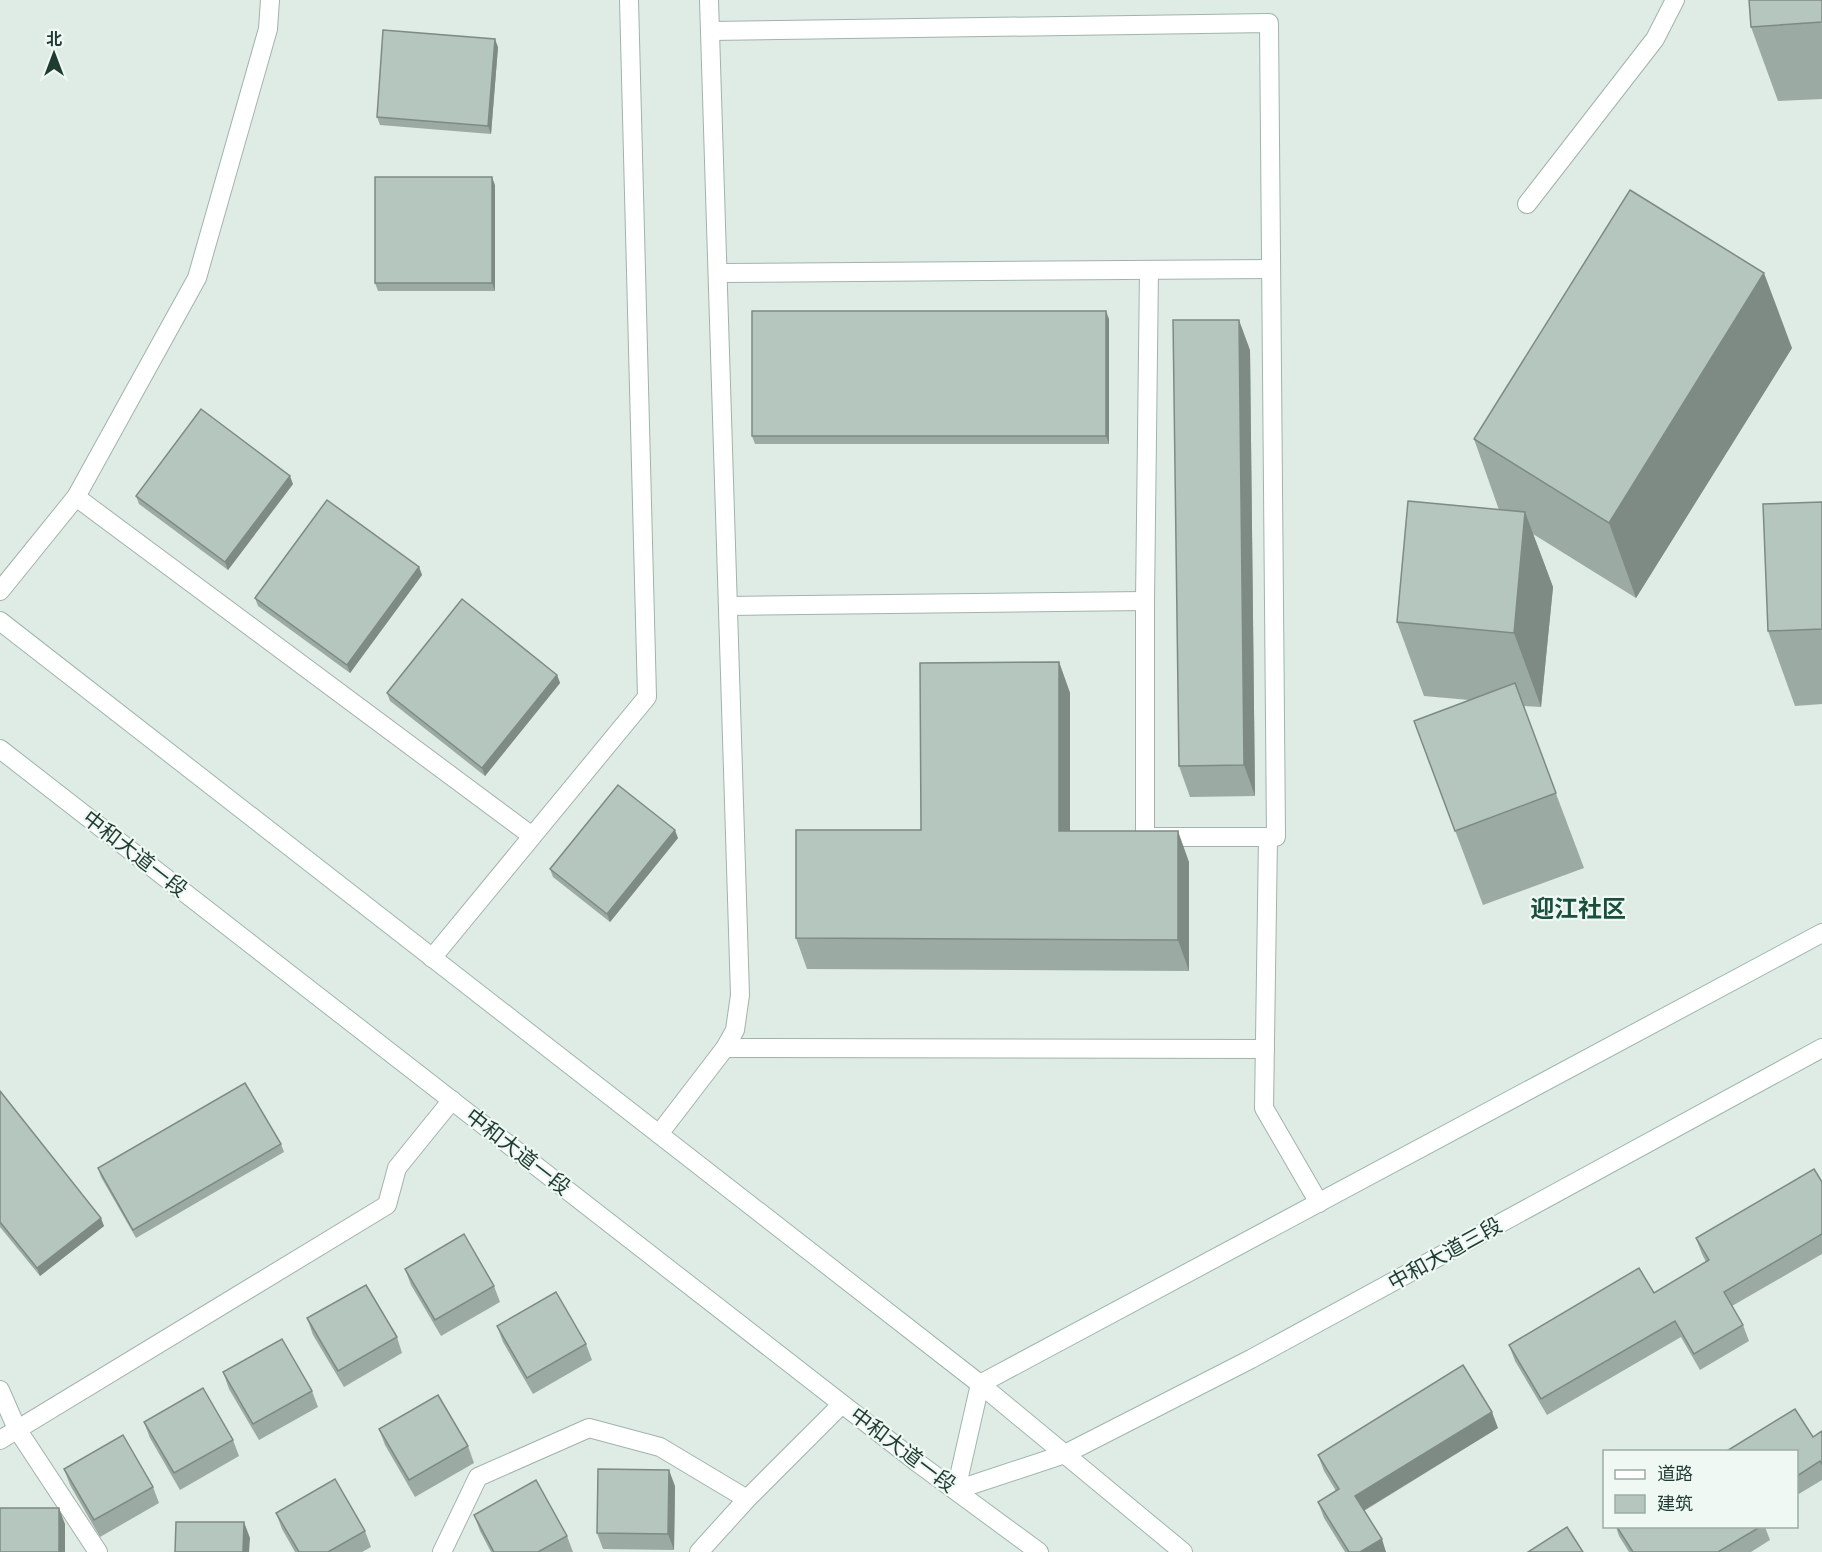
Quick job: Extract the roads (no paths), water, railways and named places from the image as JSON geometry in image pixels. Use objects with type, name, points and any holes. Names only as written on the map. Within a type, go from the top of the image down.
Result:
[{"type":"main road","points":[[0,591],[76,497],[197,278],[268,28],[270,0]]},
{"type":"main road","points":[[432,958],[647,697],[629,0]]},
{"type":"main road","points":[[659,1134],[725,1048],[735,1030],[740,994],[709,0]]},
{"type":"main road","points":[[1527,204],[1655,39],[1675,0]]},
{"type":"main road","points":[[711,31],[1269,23],[1276,837],[1145,837],[1144,601],[1149,270]]},
{"type":"main road","points":[[719,273],[1271,269]]},
{"type":"main road","points":[[76,497],[532,836]]},
{"type":"main road","points":[[729,606],[1144,601]]},
{"type":"main road","points":[[0,621],[980,1384],[1183,1552]]},
{"type":"main road","name":"中和大道一段","points":[[0,749],[842,1404],[1040,1552]]},
{"type":"main road","points":[[1268,837],[1264,1108],[1319,1203]]},
{"type":"main road","points":[[956,1490],[980,1384],[1822,933]]},
{"type":"main road","points":[[725,1048],[1265,1049]]},
{"type":"main road","name":"中和大道三段","points":[[956,1490],[1065,1454],[1262,1354],[1822,1048]]},
{"type":"main road","points":[[0,1440],[387,1205],[397,1168],[452,1100]]},
{"type":"main road","points":[[0,1390],[17,1429],[98,1552]]},
{"type":"main road","points":[[699,1552],[747,1499],[842,1404]]},
{"type":"main road","points":[[442,1552],[478,1477],[588,1428],[660,1447],[747,1499]]},
{"type":"district","name":"迎江社区","points":[[1578,909]]}]
